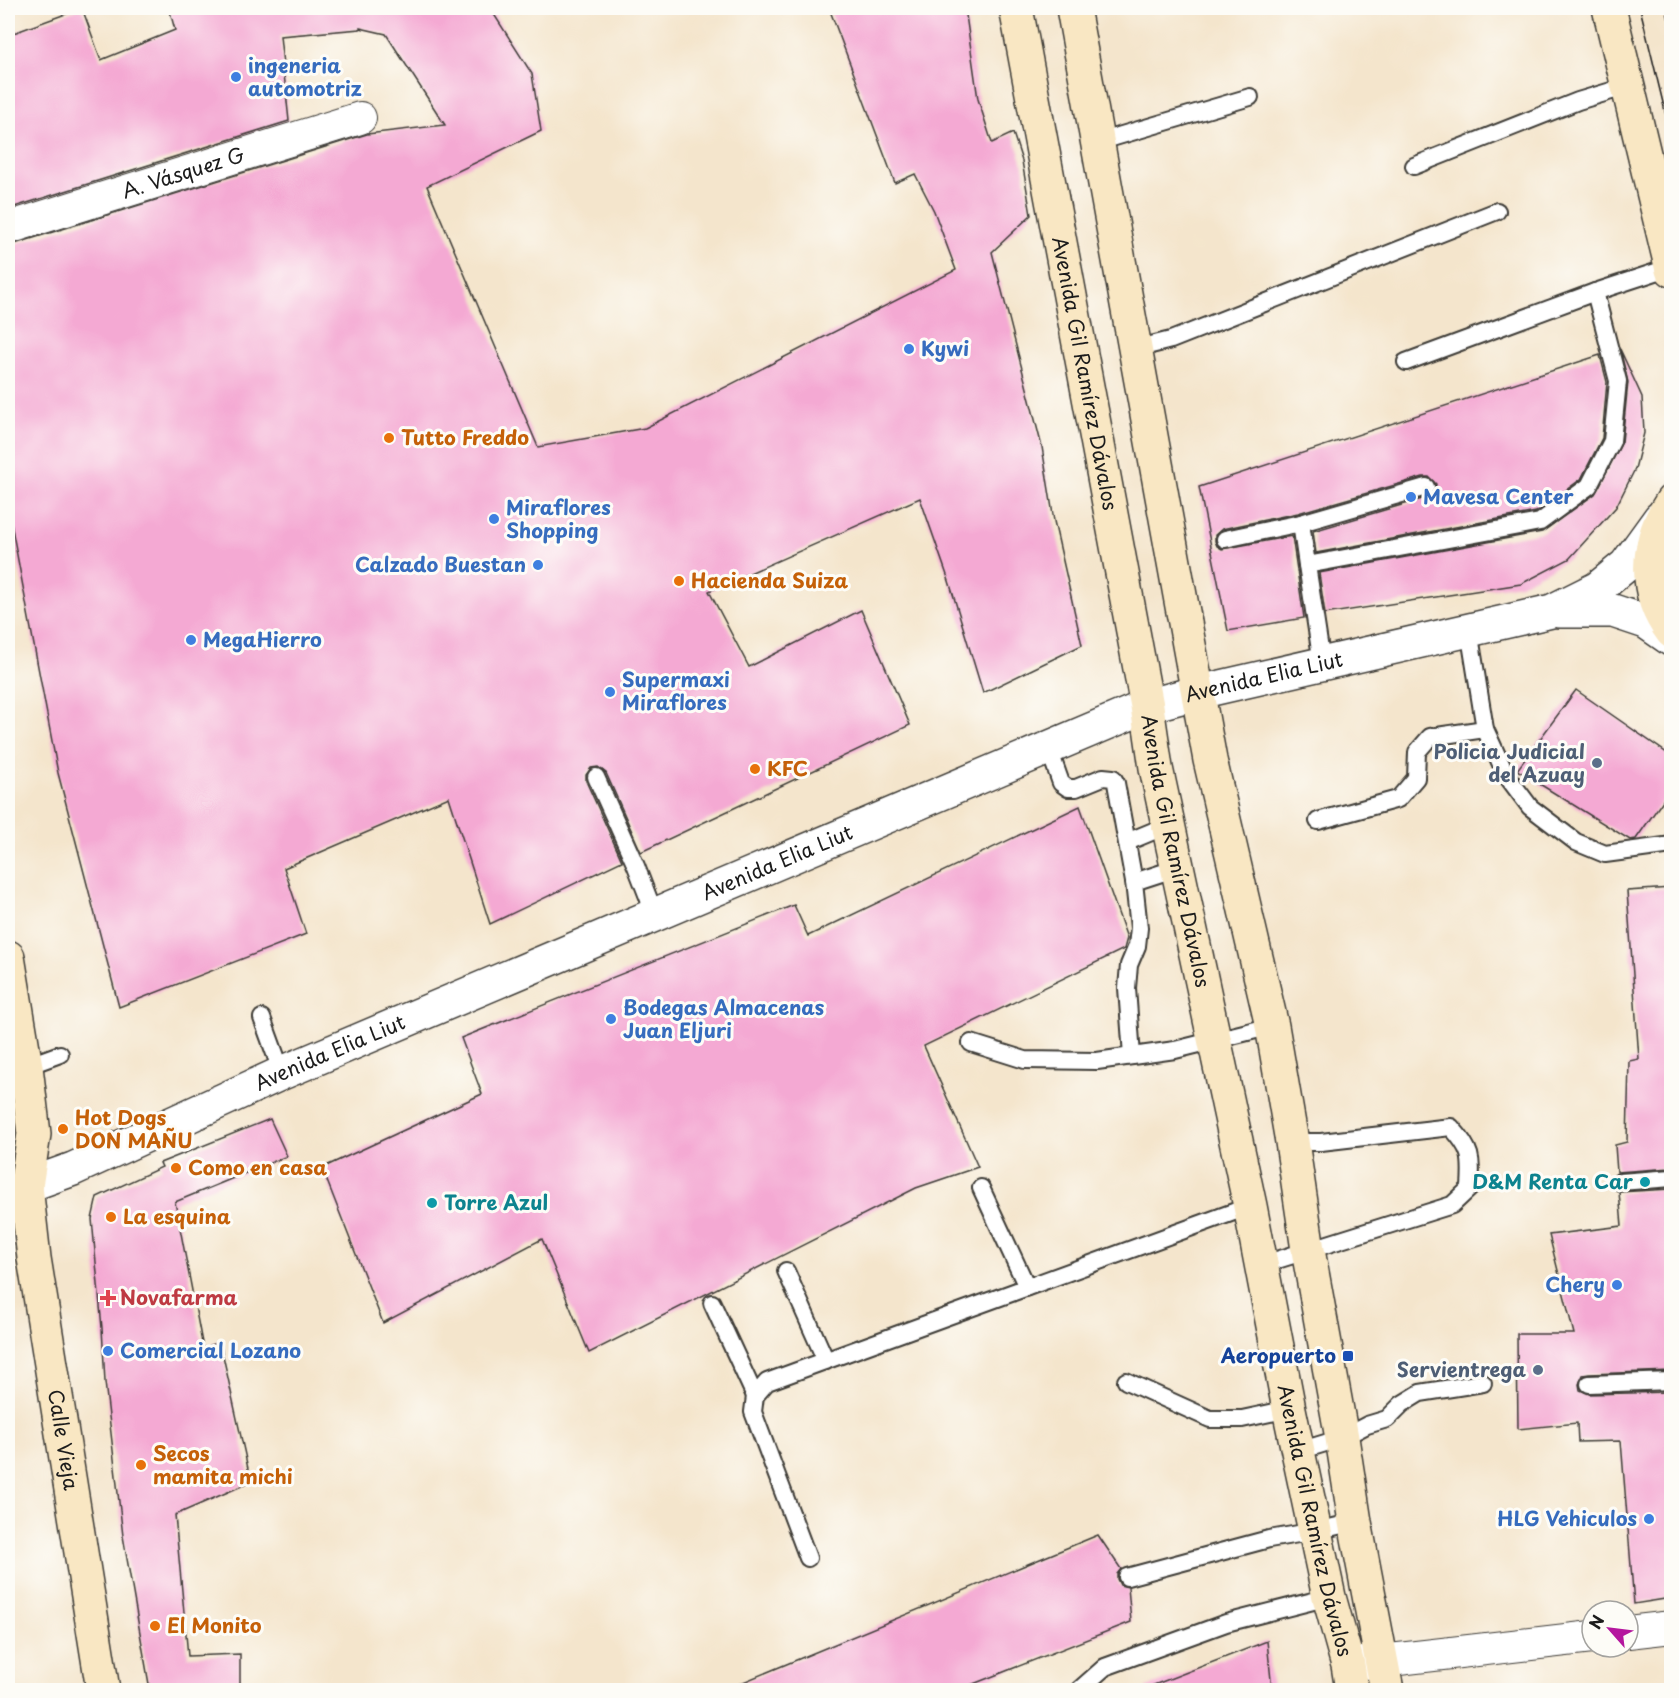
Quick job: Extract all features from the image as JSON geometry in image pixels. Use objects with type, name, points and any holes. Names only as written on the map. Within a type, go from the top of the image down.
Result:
[{"type":"main road","name":"Avenida Gil Ramírez Dávalos","points":[[1016,8],[1147,706],[1156,768],[1250,1206],[1289,1409],[1329,1598],[1350,1678]]},
{"type":"main road","name":"Avenida Gil Ramírez Dávalos","points":[[1073,8],[1210,760],[1272,1026],[1308,1250],[1342,1438],[1354,1522],[1384,1676]]},
{"type":"main road","points":[[1609,8],[1671,269]]},
{"type":"main road","points":[[1666,510],[1650,552],[1651,587],[1662,620],[1671,632]]},
{"type":"main road","name":"Calle Vieja","points":[[8,957],[17,1070],[34,1134],[26,1186],[34,1258],[103,1690]]},
{"type":"main road","name":"Calle Vieja","points":[[8,1156],[26,1186]]},
{"type":"street","name":"A. Vásquez G","points":[[8,228],[360,118]]},
{"type":"street","name":"Avenida Elia Liut","points":[[1552,611],[1598,588],[1626,565],[1666,510]]},
{"type":"street","name":"Avenida Elia Liut","points":[[26,1186],[73,1169],[282,1073],[1147,706],[1322,663],[1552,611],[1613,611],[1646,622],[1671,640]]},
{"type":"street","points":[[1640,1631],[1671,1627]]},
{"type":"street","points":[[1350,1678],[1384,1676],[1580,1639]]},
{"type":"lane","points":[[1414,166],[1578,101],[1628,86]]},
{"type":"lane","points":[[1098,141],[1250,97]]},
{"type":"lane","points":[[1135,349],[1171,340],[1497,211]]},
{"type":"lane","points":[[1406,362],[1595,292],[1671,269]]},
{"type":"lane","points":[[1307,565],[1540,522],[1588,486],[1612,441],[1618,381],[1595,292]]},
{"type":"lane","points":[[1225,539],[1301,523],[1426,487]]},
{"type":"lane","points":[[1301,523],[1322,663]]},
{"type":"lane","points":[[1468,630],[1485,729],[1506,775],[1530,807],[1576,842],[1605,854],[1671,845]]},
{"type":"lane","points":[[1318,821],[1398,799],[1416,778],[1417,752],[1430,737],[1485,729]]},
{"type":"lane","points":[[1049,749],[1061,783],[1068,788],[1076,788],[1103,777],[1113,778],[1116,783],[1134,882],[1139,928],[1137,946],[1129,965],[1127,988],[1132,1056]]},
{"type":"lane","points":[[596,777],[655,915]]},
{"type":"lane","points":[[1126,842],[1168,825]]},
{"type":"lane","points":[[1134,882],[1177,868]]},
{"type":"lane","points":[[262,1018],[282,1073]]},
{"type":"lane","points":[[971,1043],[1025,1060],[1097,1061],[1174,1050],[1272,1026]]},
{"type":"lane","points":[[17,1070],[60,1054]]},
{"type":"lane","points":[[1261,1264],[1452,1205],[1470,1188],[1472,1166],[1467,1145],[1451,1127],[1321,1142],[1292,1142]]},
{"type":"lane","points":[[1620,1182],[1671,1178]]},
{"type":"lane","points":[[981,1188],[1027,1287]]},
{"type":"lane","points":[[755,1396],[767,1382],[1250,1206]]},
{"type":"lane","points":[[786,1270],[826,1361]]},
{"type":"lane","points":[[712,1303],[755,1396],[753,1412],[808,1558]]},
{"type":"lane","points":[[1126,1381],[1210,1419],[1242,1419],[1289,1409]]},
{"type":"lane","points":[[1588,1384],[1671,1381]]},
{"type":"lane","points":[[1299,1451],[1342,1438],[1367,1425],[1387,1419],[1402,1404],[1420,1393],[1483,1383]]},
{"type":"lane","points":[[1127,1577],[1269,1539],[1354,1522]]},
{"type":"lane","points":[[1079,1690],[1105,1667],[1226,1623],[1329,1598]]},
{"type":"building","points":[[82,8],[101,60],[175,30],[169,8],[490,8],[532,74],[541,131],[427,186],[538,447],[645,428],[956,270],[934,211],[915,174],[895,183],[829,8],[965,8],[978,99],[992,143],[1013,133],[1022,161],[1031,215],[992,252],[1042,447],[1054,521],[1082,645],[983,693],[949,581],[920,498],[709,591],[749,667],[861,610],[910,725],[641,852],[606,773],[598,767],[591,768],[586,775],[586,781],[622,861],[490,924],[449,797],[284,868],[306,934],[119,1007],[58,773],[8,507],[8,246],[367,134],[445,125],[386,34],[360,28],[280,36],[289,121],[8,209],[8,35]]},
{"type":"building","points":[[1620,349],[1642,397],[1644,433],[1635,469],[1616,507],[1569,559],[1521,584],[1325,614],[1319,573],[1542,532],[1595,494],[1622,442],[1628,382]]},
{"type":"building","points":[[1600,355],[1607,382],[1602,438],[1581,479],[1536,512],[1316,553],[1313,531],[1429,497],[1436,490],[1436,484],[1429,477],[1423,477],[1298,513],[1222,529],[1215,535],[1215,541],[1222,549],[1292,536],[1304,618],[1228,631],[1199,487]]},
{"type":"building","name":"Policia Judicial del Azuay","points":[[1576,690],[1671,756],[1671,789],[1636,839],[1630,840],[1517,770]]},
{"type":"building","points":[[1080,806],[1127,938],[1124,949],[924,1046],[978,1167],[916,1188],[589,1353],[542,1239],[383,1323],[322,1168],[482,1094],[461,1038],[794,905],[808,936]]},
{"type":"building","points":[[1671,888],[1671,1168],[1617,1172],[1615,1145],[1627,1142],[1629,1061],[1639,1059],[1627,891]]},
{"type":"building","points":[[270,1119],[287,1156],[175,1202],[203,1348],[220,1342],[251,1482],[175,1515],[188,1656],[240,1654],[240,1690],[150,1690],[123,1536],[105,1382],[92,1219],[97,1197],[162,1167],[160,1163]]},
{"type":"building","points":[[1671,1189],[1671,1371],[1589,1374],[1583,1375],[1579,1384],[1580,1390],[1589,1394],[1671,1392],[1671,1598],[1640,1603],[1640,1599],[1634,1599],[1621,1441],[1578,1442],[1577,1423],[1518,1429],[1517,1334],[1574,1334],[1549,1235],[1622,1226],[1619,1192]]},
{"type":"building","points":[[1098,1535],[1121,1569],[1117,1574],[1120,1585],[1128,1587],[1131,1622],[958,1690],[724,1690]]},
{"type":"building","points":[[1267,1641],[1272,1690],[1146,1690],[1146,1688]]},
{"type":"tram line","points":[[1640,8],[1672,140]]},
{"type":"tram line","points":[[1666,8],[1672,32]]},
{"type":"place","name":"ingeneria automotriz","points":[[236,77]]},
{"type":"place","name":"Kywi","points":[[909,349]]},
{"type":"place","name":"Tutto Freddo","points":[[389,438]]},
{"type":"place","name":"Mavesa Center","points":[[1411,497]]},
{"type":"place","name":"Miraflores Shopping","points":[[494,519]]},
{"type":"place","name":"Calzado Buestan","points":[[538,565]]},
{"type":"place","name":"Hacienda Suiza","points":[[679,581]]},
{"type":"place","name":"MegaHierro","points":[[191,640]]},
{"type":"place","name":"Supermaxi Miraflores","points":[[610,692]]},
{"type":"place","name":"Policia Judicial del Azuay","points":[[1597,763]]},
{"type":"place","name":"KFC","points":[[755,769]]},
{"type":"place","name":"Bodegas Almacenas Juan Eljuri","points":[[611,1019]]},
{"type":"place","name":"Hot Dogs DON MAÑU","points":[[63,1129]]},
{"type":"place","name":"Como en casa","points":[[176,1168]]},
{"type":"place","name":"D&M Renta Car","points":[[1645,1182]]},
{"type":"place","name":"Torre Azul","points":[[432,1203]]},
{"type":"place","name":"La esquina","points":[[111,1217]]},
{"type":"place","name":"Chery","points":[[1617,1285]]},
{"type":"place","name":"Novafarma","points":[[108,1298]]},
{"type":"place","name":"Comercial Lozano","points":[[108,1351]]},
{"type":"place","name":"Aeropuerto","points":[[1348,1356]]},
{"type":"place","name":"Servientrega","points":[[1538,1370]]},
{"type":"place","name":"Secos mamita michi","points":[[141,1465]]},
{"type":"place","name":"HLG Vehiculos","points":[[1649,1519]]},
{"type":"place","name":"El Monito","points":[[155,1626]]}]
